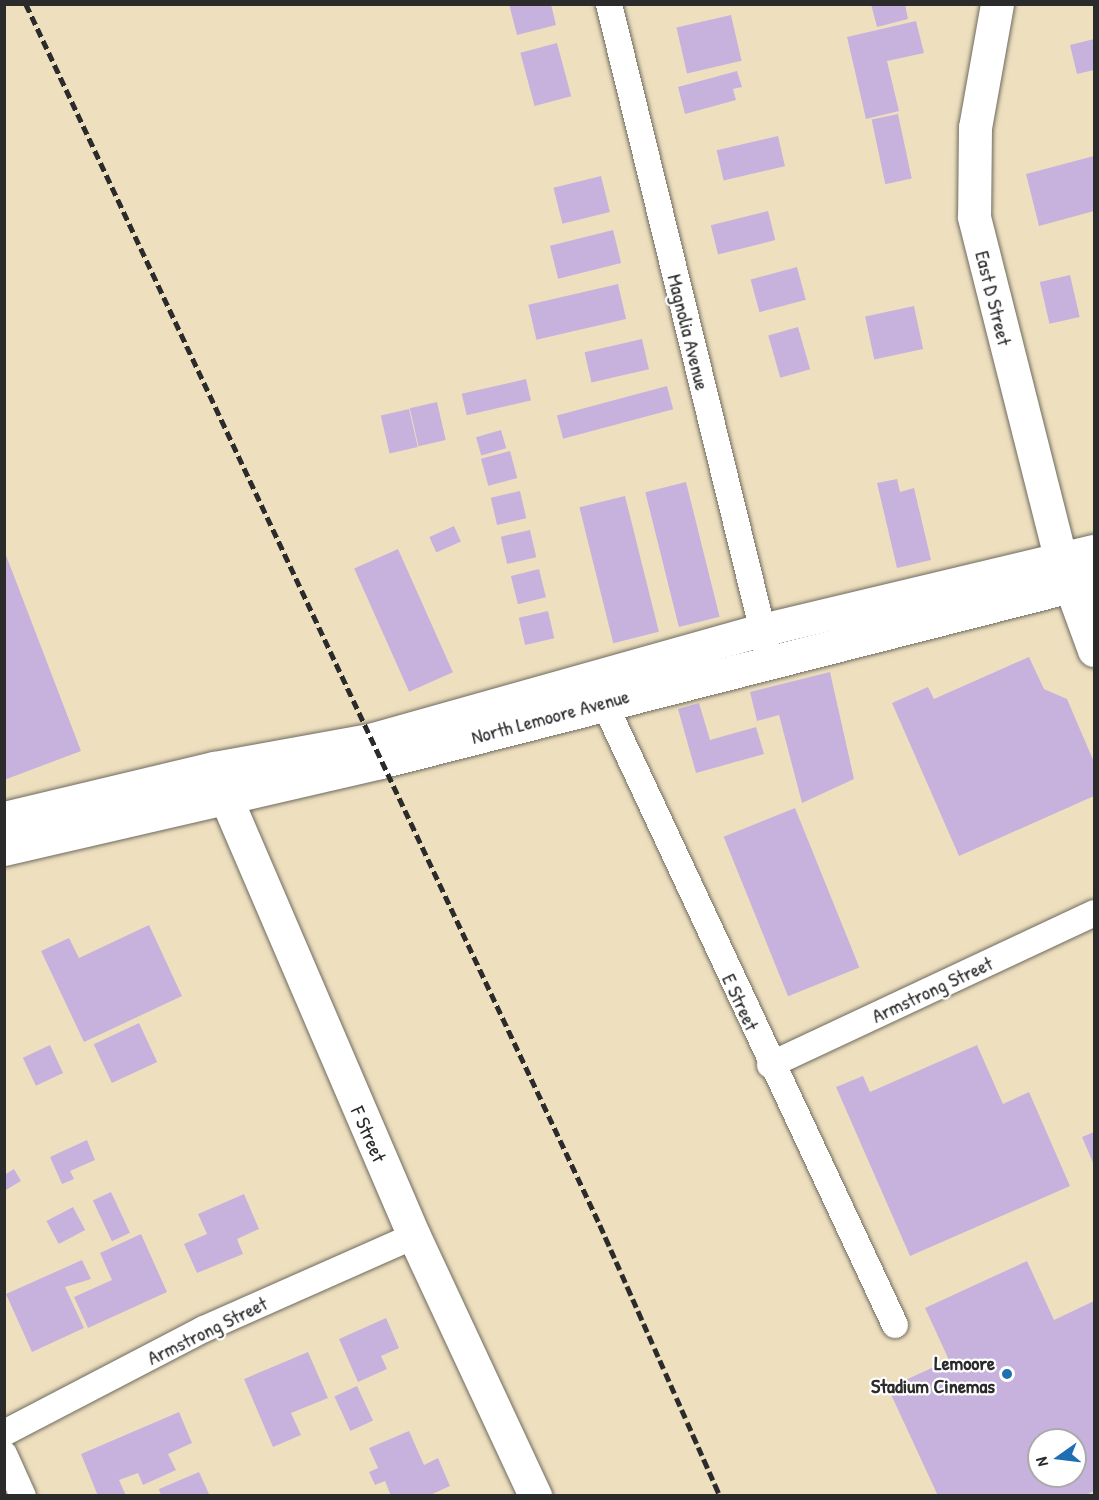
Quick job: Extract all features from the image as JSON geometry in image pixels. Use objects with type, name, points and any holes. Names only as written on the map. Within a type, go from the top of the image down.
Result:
[{"type":"main road","name":"East D Street","points":[[998,4],[975,127],[972,198],[1095,650]]},
{"type":"main road","name":"North Lemoore Avenue","points":[[4,818],[218,781],[380,762],[597,688],[766,644],[1075,575],[1095,551]]},
{"type":"main road","name":"North Lemoore Avenue","points":[[4,849],[218,781]]},
{"type":"main road","name":"F Street","points":[[218,781],[414,1236],[535,1496]]},
{"type":"street","name":"Magnolia Avenue","points":[[609,4],[766,644]]},
{"type":"street","name":"E Street","points":[[597,688],[770,1065],[895,1325]]},
{"type":"street","name":"Armstrong Street","points":[[770,1065],[1095,913]]},
{"type":"street","name":"Armstrong Street","points":[[4,1433],[204,1329],[414,1236]]},
{"type":"street","points":[[4,1454],[24,1496]]},
{"type":"building","points":[[509,4],[551,4],[556,25],[517,35]]},
{"type":"building","points":[[871,4],[905,4],[908,19],[877,27]]},
{"type":"building","points":[[731,15],[742,61],[687,73],[676,28]]},
{"type":"building","points":[[916,21],[924,53],[887,61],[899,111],[866,119],[847,37]]},
{"type":"building","points":[[1094,39],[1094,70],[1077,74],[1070,45]]},
{"type":"building","points":[[557,43],[571,96],[535,106],[520,53]]},
{"type":"building","points":[[737,71],[742,87],[733,89],[736,100],[685,114],[678,87]]},
{"type":"building","points":[[898,114],[912,179],[885,184],[872,120]]},
{"type":"building","points":[[778,136],[785,166],[724,180],[717,150]]},
{"type":"building","points":[[1094,156],[1094,211],[1039,226],[1026,174]]},
{"type":"building","points":[[601,176],[610,212],[562,224],[553,188]]},
{"type":"building","points":[[768,211],[775,240],[718,254],[711,225]]},
{"type":"building","points":[[613,230],[621,263],[558,279],[550,246]]},
{"type":"building","points":[[797,267],[806,300],[759,312],[751,279]]},
{"type":"building","points":[[1070,275],[1080,317],[1049,324],[1040,282]]},
{"type":"building","points":[[618,284],[626,319],[536,340],[528,305]]},
{"type":"building","points":[[914,306],[923,349],[874,359],[865,316]]},
{"type":"building","points":[[798,327],[810,369],[780,378],[768,336]]},
{"type":"building","points":[[642,339],[649,369],[591,382],[585,352]]},
{"type":"building","points":[[526,379],[531,400],[467,415],[462,394]]},
{"type":"building","points":[[667,386],[673,409],[563,439],[557,416]]},
{"type":"building","points":[[437,402],[446,440],[418,446],[410,408]]},
{"type":"building","points":[[409,409],[418,447],[390,454],[381,416]]},
{"type":"building","points":[[501,430],[506,448],[481,455],[476,437]]},
{"type":"building","points":[[510,451],[517,478],[488,486],[481,459]]},
{"type":"building","points":[[897,479],[900,492],[914,488],[931,560],[897,568],[877,483]]},
{"type":"building","points":[[686,482],[720,617],[679,627],[645,492]]},
{"type":"building","points":[[520,491],[526,518],[497,525],[491,498]]},
{"type":"building","points":[[625,496],[659,632],[613,643],[579,507]]},
{"type":"building","points":[[454,526],[461,542],[436,553],[429,537]]},
{"type":"building","points":[[530,530],[536,557],[507,564],[501,537]]},
{"type":"building","points":[[398,549],[453,672],[409,692],[354,569]]},
{"type":"building","points":[[4,550],[81,751],[4,780]]},
{"type":"building","points":[[539,569],[546,597],[518,604],[511,576]]},
{"type":"building","points":[[548,611],[554,638],[525,645],[519,618]]},
{"type":"building","points":[[1029,657],[1044,689],[1067,699],[1094,762],[1094,796],[959,856],[892,703],[928,687],[934,699]]},
{"type":"building","points":[[830,672],[854,779],[802,803],[779,715],[757,721],[750,692]]},
{"type":"building","points":[[699,703],[710,740],[756,727],[764,754],[696,773],[678,709]]},
{"type":"building","points":[[795,808],[859,967],[788,996],[724,837]]},
{"type":"building","points":[[149,925],[182,996],[84,1042],[41,951],[69,938],[79,958]]},
{"type":"building","points":[[139,1023],[157,1062],[112,1083],[94,1044]]},
{"type":"building","points":[[50,1045],[63,1073],[36,1086],[23,1058]]},
{"type":"building","points":[[977,1045],[1003,1104],[1029,1092],[1070,1186],[910,1256],[836,1087],[863,1076],[870,1092]]},
{"type":"building","points":[[1094,1132],[1094,1165],[1082,1137]]},
{"type":"building","points":[[87,1140],[95,1160],[70,1171],[74,1179],[62,1184],[50,1157]]},
{"type":"building","points":[[14,1169],[21,1181],[4,1191],[4,1175]]},
{"type":"building","points":[[111,1192],[130,1233],[112,1241],[93,1200]]},
{"type":"building","points":[[244,1194],[259,1229],[237,1239],[243,1254],[197,1273],[184,1244],[207,1234],[198,1214]]},
{"type":"building","points":[[73,1207],[85,1230],[59,1244],[47,1221]]},
{"type":"building","points":[[141,1234],[167,1292],[88,1328],[74,1297],[112,1280],[100,1253]]},
{"type":"building","points":[[82,1260],[91,1279],[65,1287],[84,1328],[32,1352],[6,1294]]},
{"type":"building","name":"Lemoore Stadium Cinemas","points":[[1027,1261],[1054,1320],[1094,1301],[1094,1491],[1084,1496],[938,1496],[888,1388],[949,1360],[925,1308]]},
{"type":"building","points":[[386,1318],[399,1348],[381,1356],[387,1369],[358,1382],[339,1339]]},
{"type":"building","points":[[308,1352],[328,1398],[291,1413],[301,1435],[273,1447],[244,1379]]},
{"type":"building","points":[[357,1386],[373,1420],[350,1431],[334,1397]]},
{"type":"building","points":[[179,1412],[192,1443],[168,1454],[176,1470],[143,1485],[138,1473],[119,1480],[126,1496],[98,1496],[81,1454]]},
{"type":"building","points":[[409,1431],[424,1465],[438,1458],[450,1486],[428,1496],[391,1496],[385,1481],[375,1485],[369,1472],[378,1468],[369,1448]]},
{"type":"building","points":[[199,1472],[209,1494],[161,1496],[159,1489]]},
{"type":"railway","points":[[26,4],[600,1225],[720,1496]]},
{"type":"place","name":"Lemoore Stadium Cinemas","points":[[1007,1374]]}]
